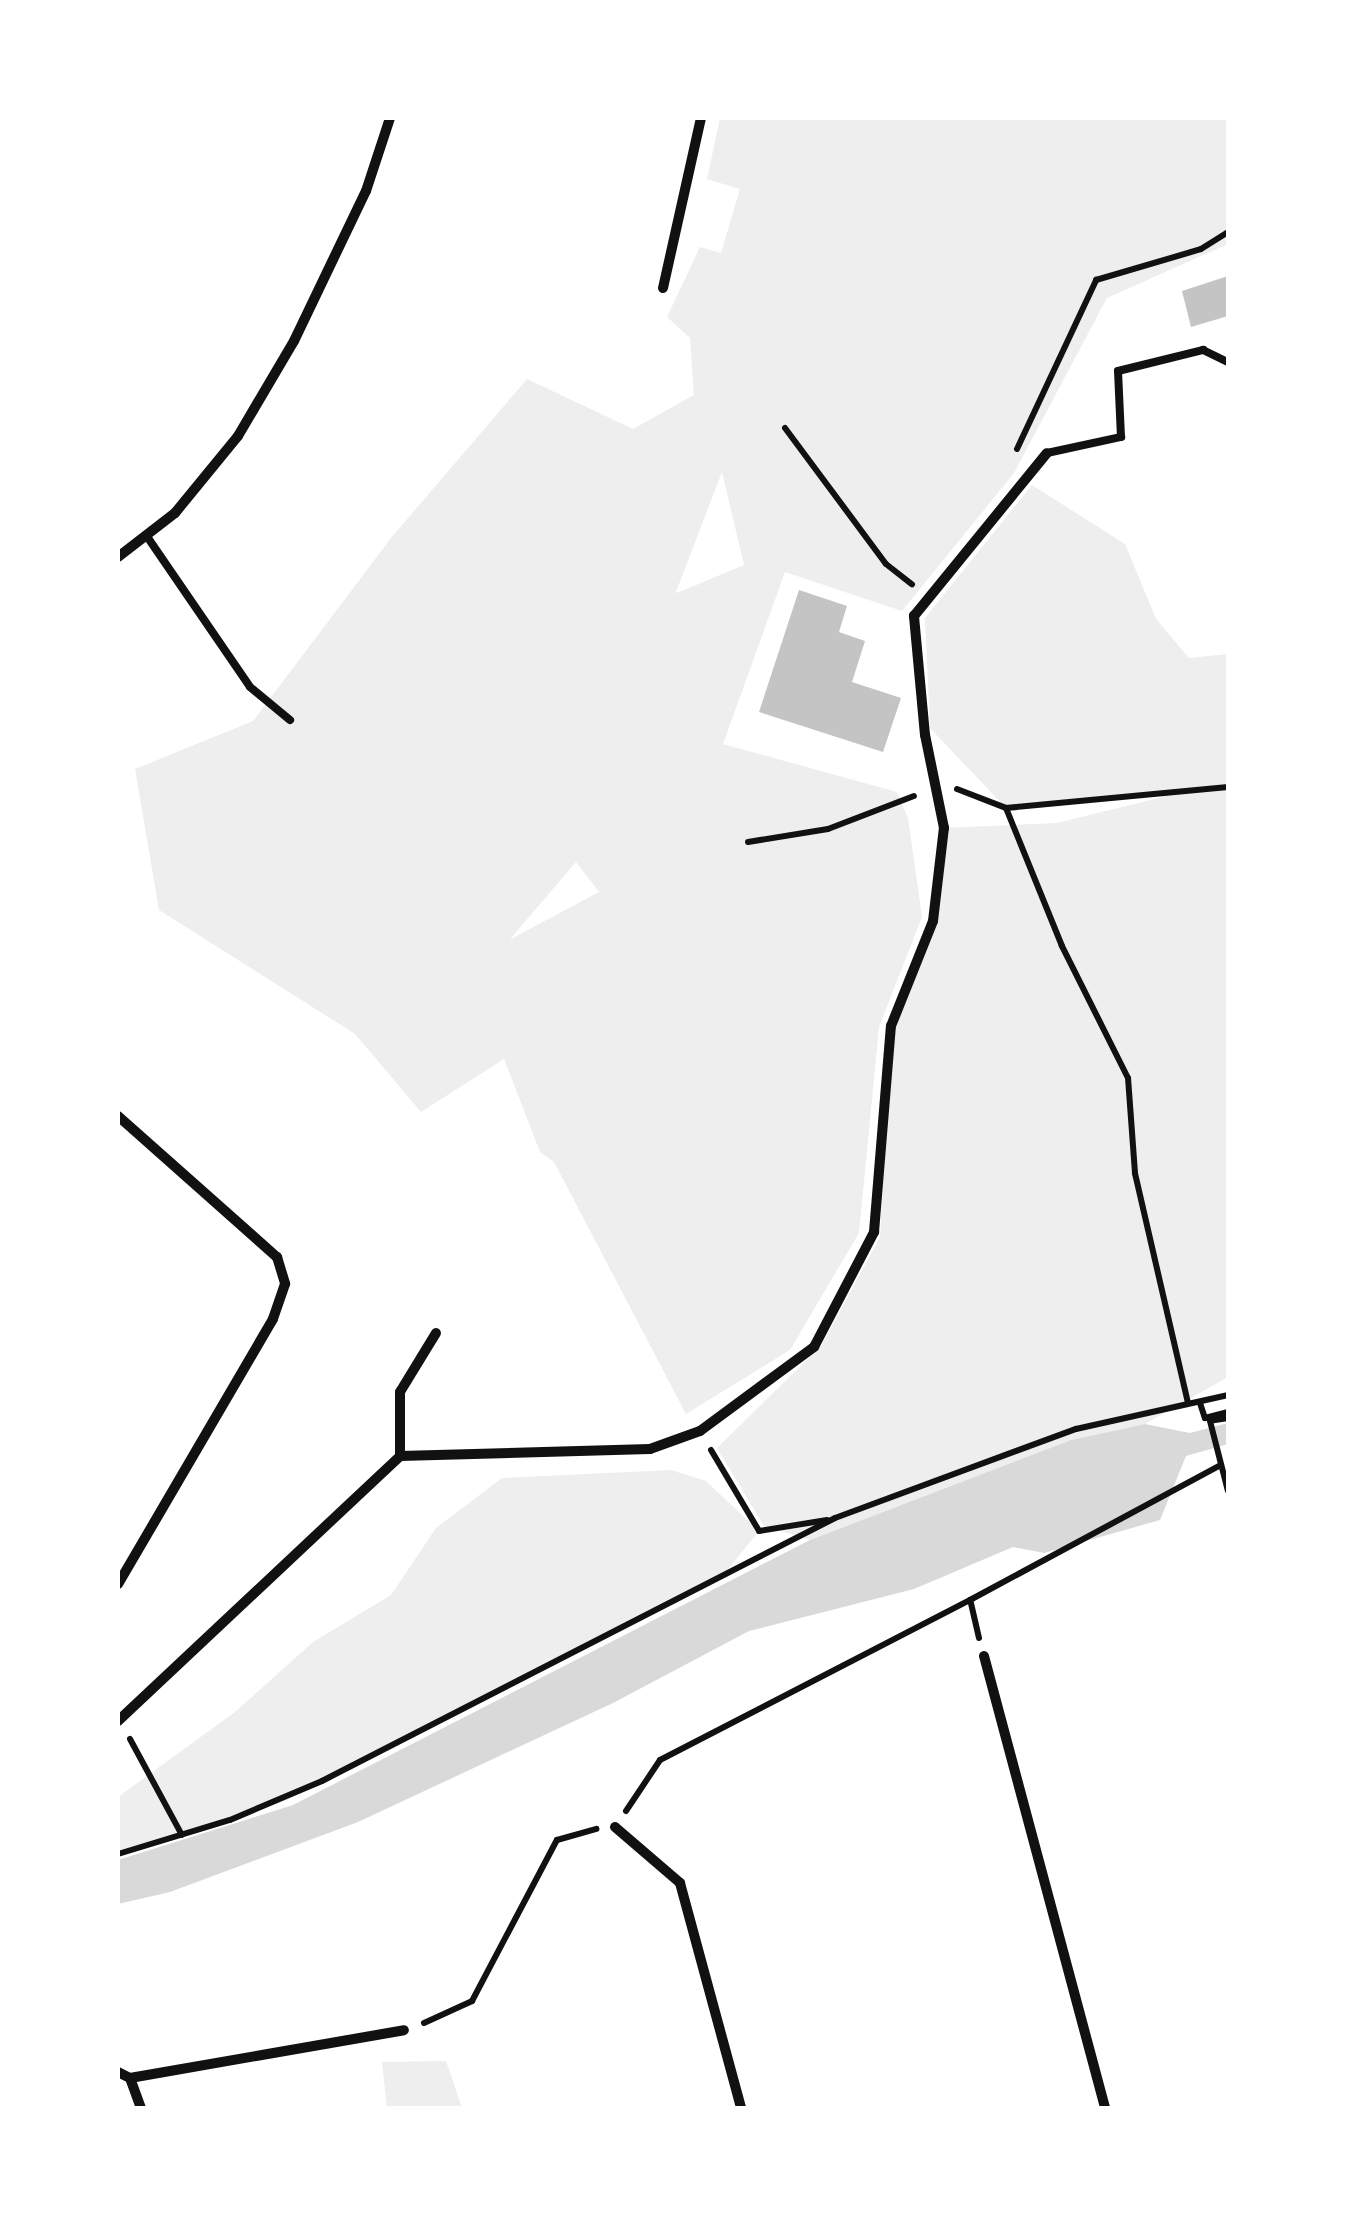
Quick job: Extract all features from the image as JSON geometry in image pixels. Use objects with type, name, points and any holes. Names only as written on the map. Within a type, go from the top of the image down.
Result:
[{"type":"street","points":[[118,557],[175,512],[238,436],[294,341],[366,191],[390,118]]},
{"type":"street","points":[[663,288],[701,118]]},
{"type":"street","points":[[118,1720],[400,1456],[630,1452],[700,1431],[814,1347],[874,1232],[892,1026],[932,921],[944,828],[938,782],[925,735],[914,616],[1047,454]]},
{"type":"street","points":[[118,1116],[278,1257],[285,1284],[273,1319],[118,1584]]},
{"type":"street","points":[[400,1456],[400,1392],[436,1333]]},
{"type":"street","points":[[984,1656],[1105,2108]]},
{"type":"street","points":[[615,1827],[680,1883],[741,2108]]},
{"type":"street","points":[[118,2072],[130,2078],[404,2030]]},
{"type":"street","points":[[130,2078],[141,2108]]},
{"type":"lane","points":[[1047,454],[1121,437],[1118,372],[1202,350],[1228,362]]},
{"type":"lane","points":[[146,535],[250,688],[290,720]]},
{"type":"path","points":[[1012,461],[1096,280],[1201,249],[1228,232]]},
{"type":"path","points":[[785,428],[886,564],[929,596]]},
{"type":"path","points":[[748,842],[828,829],[889,809],[938,782],[1006,808],[1228,787]]},
{"type":"path","points":[[1006,808],[1062,946],[1128,1078],[1135,1173],[1188,1403]]},
{"type":"path","points":[[118,1854],[182,1835],[322,1781],[836,1518],[990,1456],[1228,1394]]},
{"type":"path","points":[[1200,1403],[1205,1418],[1228,1412],[1228,1418],[1210,1422],[1228,1491]]},
{"type":"path","points":[[700,1431],[760,1531],[836,1518]]},
{"type":"path","points":[[1221,1465],[1228,1475]]},
{"type":"path","points":[[404,2030],[472,2000],[556,1840],[572,1831],[615,1827],[660,1760],[1221,1465]]},
{"type":"path","points":[[970,1600],[984,1656]]},
{"type":"path","points":[[118,1720],[182,1835]]},
{"type":"shaded area","points":[[720,118],[1228,118],[1228,244],[1107,298],[1014,473],[902,611],[785,572],[723,744],[897,792],[908,818],[922,917],[879,1027],[859,1233],[790,1350],[686,1414],[554,1162],[540,1152],[504,1059],[421,1112],[355,1034],[159,910],[135,769],[253,721],[391,538],[527,379],[633,429],[694,395],[690,338],[667,317],[700,247],[721,253],[740,189],[707,179]],"holes":[[[722,472],[744,565],[677,593],[676,592]],[[576,862],[599,892],[511,939],[511,938]]]},
{"type":"shaded area","points":[[1032,485],[1125,544],[1156,619],[1189,658],[1228,654],[1228,1377],[1145,1424],[1071,1440],[810,1540],[764,1526],[717,1448],[821,1346],[880,1237],[891,1026],[932,921],[944,828],[1057,823],[1191,790],[1006,808],[930,728],[925,618]]},
{"type":"shaded area","points":[[1228,1423],[1228,1444],[1186,1456],[1160,1520],[1044,1553],[1013,1547],[914,1589],[749,1631],[613,1703],[358,1822],[170,1892],[118,1904],[118,1860],[293,1805],[810,1540],[1071,1440],[1145,1424],[1190,1433]]},
{"type":"shaded area","points":[[671,1470],[706,1481],[759,1531],[724,1574],[273,1804],[118,1854],[118,1797],[235,1712],[313,1642],[391,1595],[436,1528],[502,1478]]},
{"type":"shaded area","points":[[446,2061],[462,2108],[387,2108],[382,2062]]},
{"type":"building","points":[[1228,276],[1228,316],[1191,327],[1182,291]]},
{"type":"building","points":[[799,590],[847,606],[839,632],[865,641],[852,682],[901,698],[883,752],[759,712]]}]
